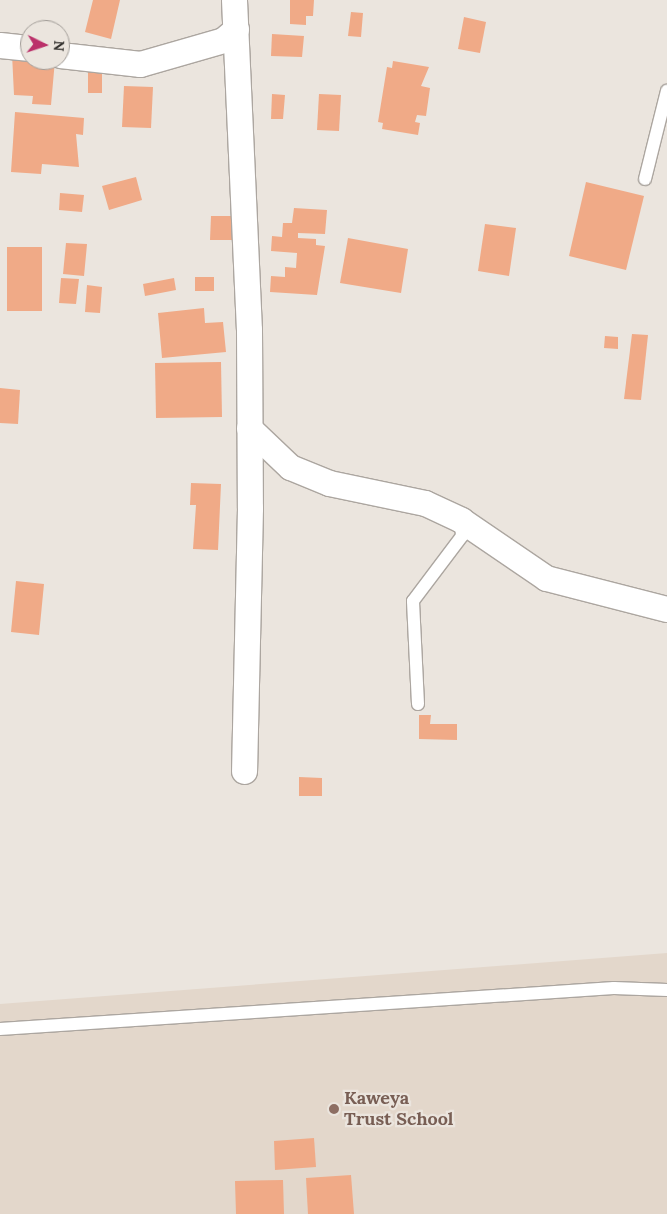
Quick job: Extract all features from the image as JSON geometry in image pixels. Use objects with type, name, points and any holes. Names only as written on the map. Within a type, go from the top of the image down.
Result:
[{"type":"street","points":[[234,0],[246,209],[249,428],[244,771]]},
{"type":"street","points":[[70,56],[140,64],[223,40],[236,29]]},
{"type":"street","points":[[0,45],[20,47]]},
{"type":"street","points":[[249,428],[290,467],[329,483],[425,504],[460,520],[546,578],[667,610]]},
{"type":"lane","points":[[645,179],[667,91]]},
{"type":"lane","points":[[418,704],[413,600],[462,536],[460,520]]},
{"type":"lane","points":[[0,1029],[614,988],[667,990]]},
{"type":"shaded area","name":"Kaweya Trust School","points":[[667,953],[667,1214],[0,1214],[0,1004]]},
{"type":"building","points":[[93,0],[120,0],[111,39],[85,32]]},
{"type":"building","points":[[290,0],[314,0],[313,16],[306,16],[306,25],[290,24]]},
{"type":"building","points":[[351,12],[363,13],[361,37],[348,36]]},
{"type":"building","points":[[464,17],[486,22],[480,53],[458,49]]},
{"type":"building","points":[[272,34],[304,36],[302,57],[271,56]]},
{"type":"building","points":[[12,54],[20,55],[20,70],[54,70],[51,105],[32,104],[33,96],[14,95]]},
{"type":"building","points":[[393,61],[429,67],[421,86],[430,88],[426,116],[417,115],[415,122],[420,123],[418,135],[382,129],[383,123],[378,122],[387,67],[392,68]]},
{"type":"building","points":[[88,70],[102,70],[102,93],[88,93]]},
{"type":"building","points":[[124,86],[153,87],[151,128],[122,127]]},
{"type":"building","points":[[272,94],[285,95],[283,119],[271,119]]},
{"type":"building","points":[[319,94],[341,95],[339,131],[317,130]]},
{"type":"building","points":[[15,112],[84,118],[83,135],[76,134],[79,167],[42,164],[41,174],[11,172]]},
{"type":"building","points":[[136,177],[142,200],[109,210],[102,186]]},
{"type":"building","points":[[586,182],[644,196],[626,270],[569,256]]},
{"type":"building","points":[[60,193],[84,195],[82,212],[59,210]]},
{"type":"building","points":[[294,208],[327,210],[325,234],[298,233],[298,238],[316,239],[316,245],[325,246],[317,295],[270,292],[271,276],[285,277],[285,267],[296,268],[297,253],[271,251],[272,236],[282,237],[283,223],[292,223]]},
{"type":"building","points":[[211,216],[236,216],[236,240],[210,240]]},
{"type":"building","points":[[485,224],[516,228],[509,276],[478,271]]},
{"type":"building","points":[[348,238],[408,249],[401,293],[340,283]]},
{"type":"building","points":[[66,243],[87,244],[84,276],[63,274]]},
{"type":"building","points":[[7,247],[42,247],[42,311],[7,311]]},
{"type":"building","points":[[195,277],[214,277],[214,291],[195,291]]},
{"type":"building","points":[[61,278],[79,279],[76,304],[59,303]]},
{"type":"building","points":[[174,278],[176,290],[145,296],[143,284]]},
{"type":"building","points":[[87,285],[102,287],[100,313],[85,312]]},
{"type":"building","points":[[204,308],[205,323],[223,322],[226,352],[162,358],[158,313]]},
{"type":"building","points":[[632,334],[648,335],[641,400],[624,399]]},
{"type":"building","points":[[605,336],[618,337],[618,349],[604,348]]},
{"type":"building","points":[[221,362],[222,417],[156,418],[155,363]]},
{"type":"building","points":[[0,388],[20,390],[18,424],[0,423]]},
{"type":"building","points":[[191,483],[221,484],[218,550],[193,549],[196,505],[190,505]]},
{"type":"building","points":[[16,581],[44,584],[39,635],[11,632]]},
{"type":"building","points":[[419,715],[431,715],[430,724],[457,724],[457,740],[419,739]]},
{"type":"building","points":[[299,777],[322,778],[322,796],[299,796]]},
{"type":"building","points":[[314,1138],[316,1167],[275,1170],[274,1141]]},
{"type":"building","points":[[351,1175],[354,1214],[308,1214],[306,1178]]},
{"type":"building","points":[[283,1180],[284,1214],[236,1214],[235,1181]]},
{"type":"place","name":"Kaweya Trust School","points":[[334,1109]]}]
